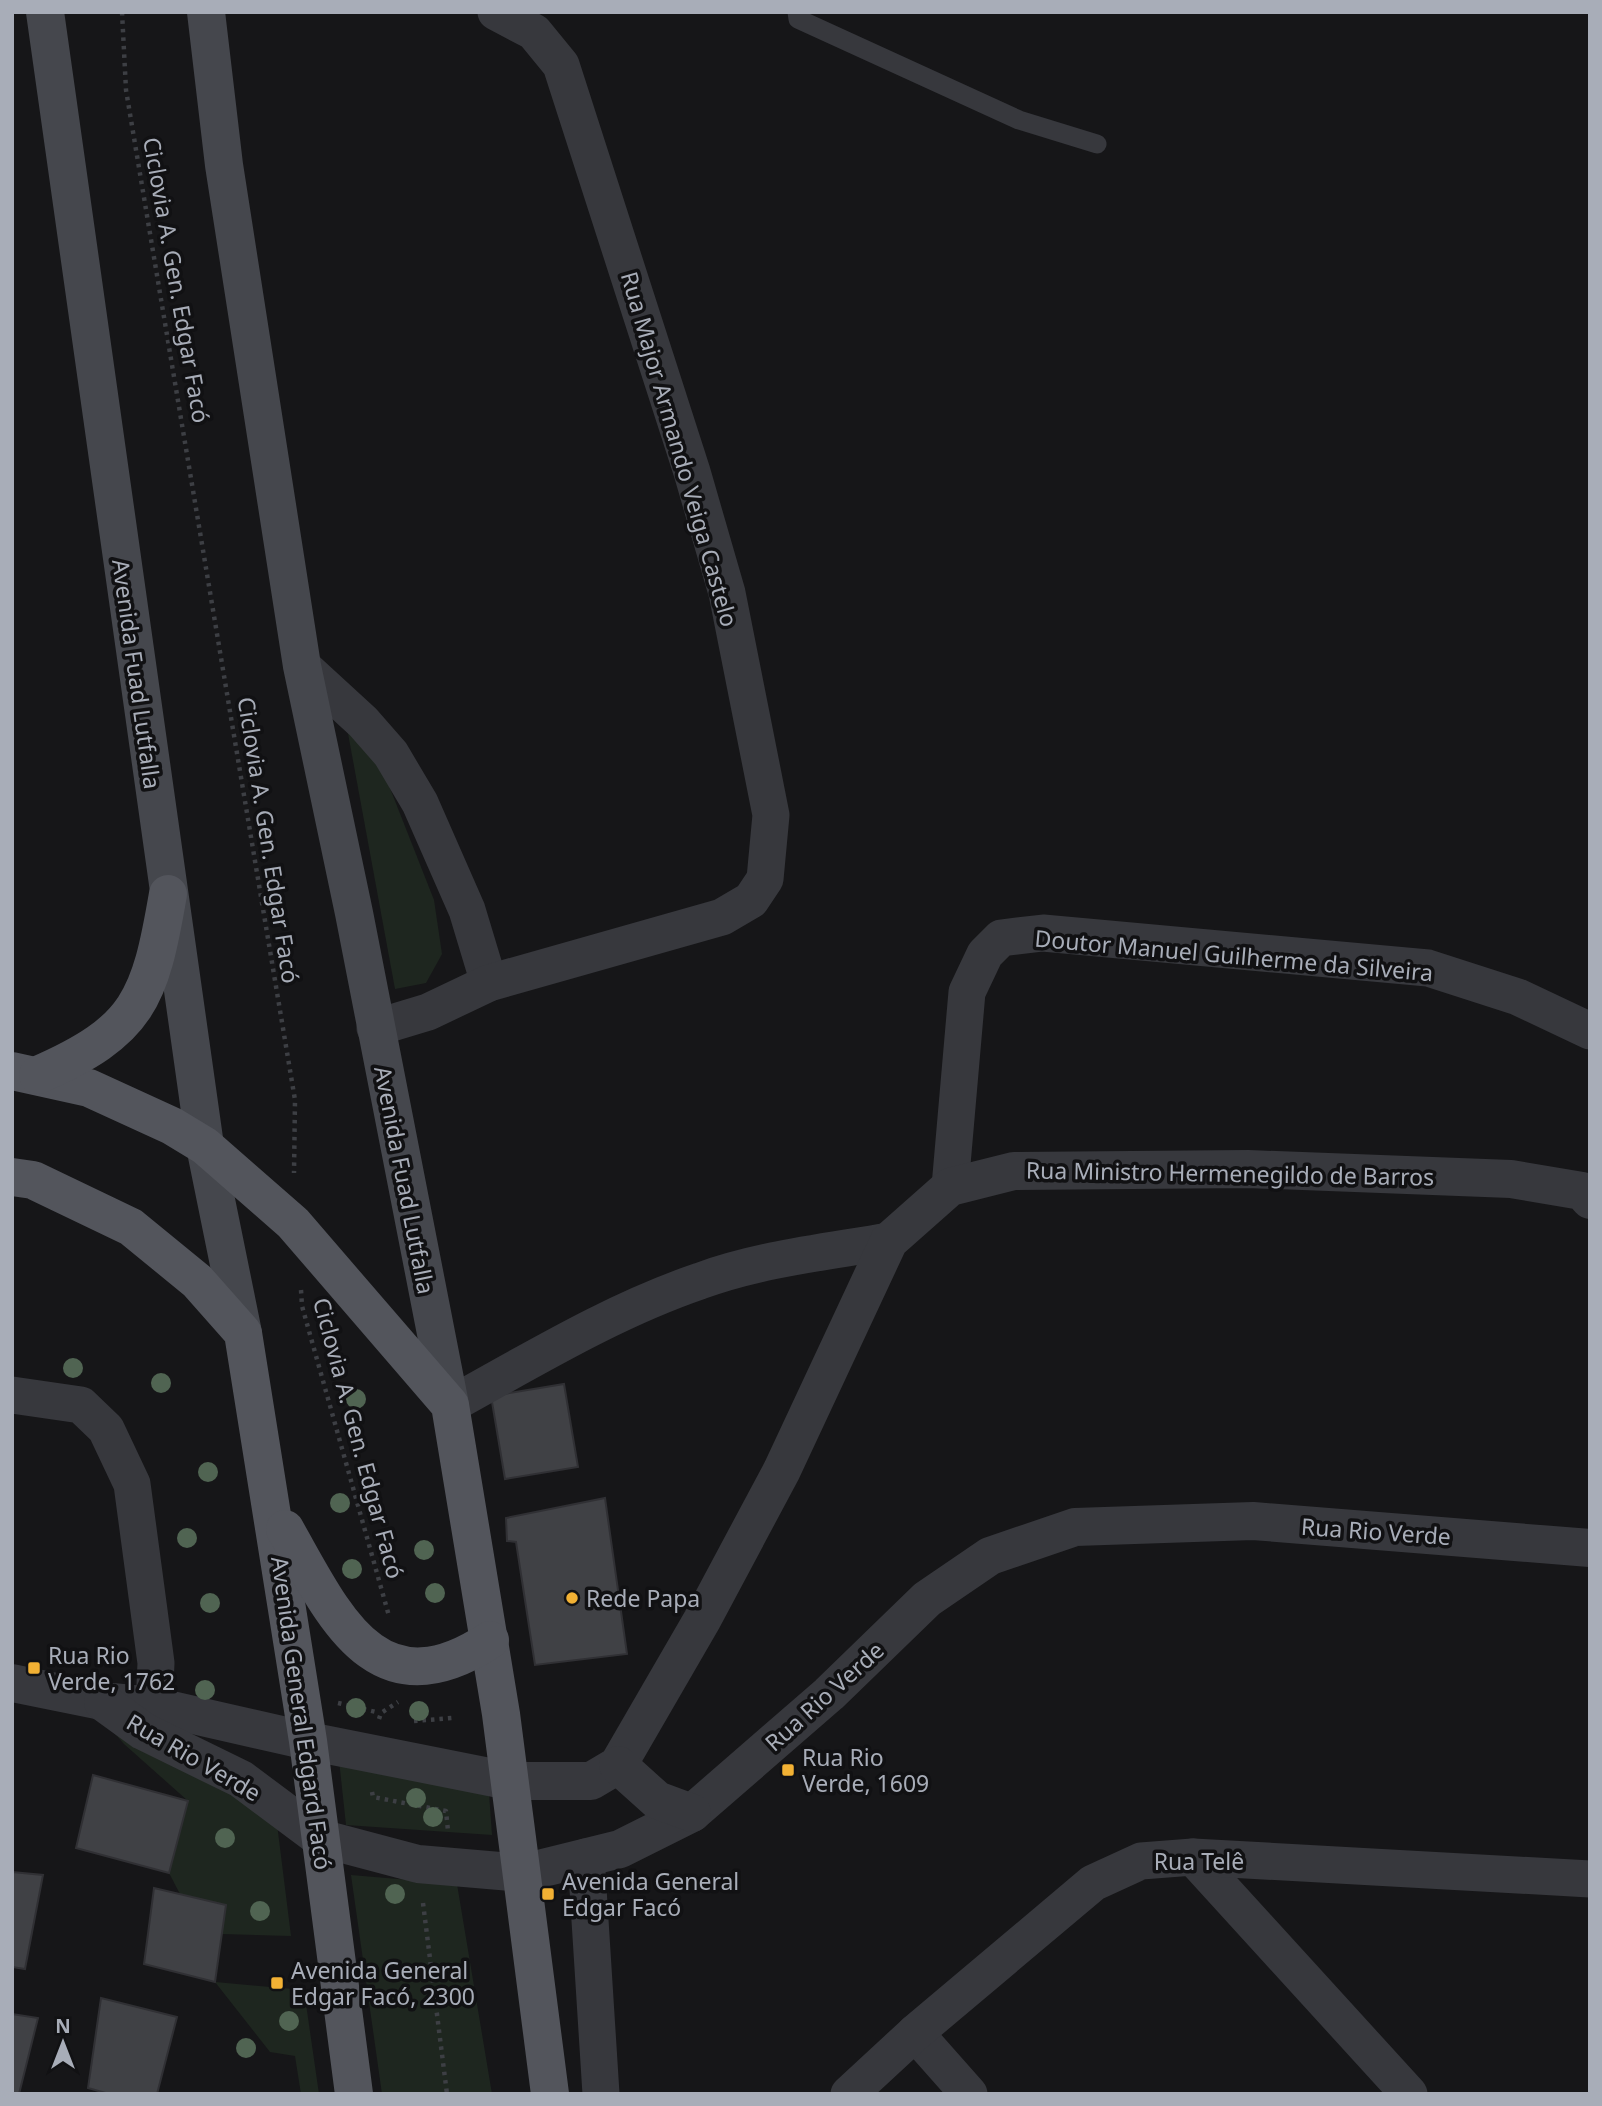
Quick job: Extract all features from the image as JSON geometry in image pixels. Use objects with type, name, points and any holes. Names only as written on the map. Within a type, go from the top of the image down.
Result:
[{"type":"main road","name":"Avenida Fuad Lutfalla","points":[[45,12],[205,1146],[243,1333]]},
{"type":"main road","name":"Avenida Fuad Lutfalla","points":[[214,13],[223,165],[302,666],[450,1405]]},
{"type":"main road","points":[[25,1073],[102,1043],[125,1023],[140,1000],[151,971],[168,894]]},
{"type":"main road","points":[[25,1073],[89,1088],[172,1126],[205,1146],[293,1223],[450,1405],[490,1640],[523,1873],[550,2094]]},
{"type":"main road","points":[[12,1177],[33,1180],[131,1227],[197,1281],[243,1333]]},
{"type":"main road","name":"Avenida General Edgard Facó","points":[[243,1333],[308,1741],[354,2094]]},
{"type":"main road","points":[[273,1508],[345,1628],[369,1652],[403,1666],[444,1663],[464,1657],[490,1640]]},
{"type":"street","name":"Rua Major Armando Veiga Castelo","points":[[375,1028],[428,1012],[489,983],[722,917],[751,900],[765,879],[771,815],[727,593],[692,472],[561,65],[534,32],[496,12]]},
{"type":"street","points":[[302,666],[363,722],[391,754],[420,803],[467,910],[489,983]]},
{"type":"street","name":"Doutor Manuel Guilherme da Silveira","points":[[950,1187],[968,992],[985,954],[1002,938],[1043,933],[1428,968],[1518,997],[1590,1031]]},
{"type":"street","name":"Rua Ministro Hermenegildo de Barros","points":[[618,1765],[702,1620],[782,1470],[889,1241],[950,1187],[1014,1171],[1248,1169],[1511,1179],[1587,1188]]},
{"type":"street","points":[[450,1405],[609,1318],[701,1280],[798,1257],[889,1241]]},
{"type":"street","points":[[12,1395],[81,1405],[106,1429],[132,1484],[156,1663],[149,1718]]},
{"type":"street","name":"Rua Rio Verde","points":[[149,1718],[241,1779],[320,1838],[418,1864],[523,1873],[620,1849],[692,1813],[829,1694],[927,1600],[990,1556],[1075,1527],[1253,1521],[1590,1548]]},
{"type":"street","name":"Rua Rio Verde","points":[[12,1683],[101,1701],[149,1718],[308,1741],[510,1781],[591,1781],[618,1765]]},
{"type":"street","points":[[618,1765],[657,1800],[692,1813]]},
{"type":"street","points":[[586,1857],[601,2094]]},
{"type":"street","points":[[1193,1857],[1409,2094]]},
{"type":"street","name":"Rua Telê","points":[[849,2094],[915,2032],[1093,1883],[1142,1861],[1193,1857],[1590,1879]]},
{"type":"street","points":[[915,2032],[969,2094]]},
{"type":"lane","points":[[797,12],[798,19],[957,94],[1019,120],[1097,144]]},
{"type":"path","name":"Ciclovia A. Gen. Edgar Facó","points":[[122,12],[126,90],[182,408],[295,1100],[293,1223],[302,1306],[403,1666]]},
{"type":"path","points":[[337,1703],[376,1712]]},
{"type":"path","points":[[403,1718],[417,1721],[452,1718]]},
{"type":"path","points":[[418,1864],[447,2094]]},
{"type":"shaded area","points":[[347,728],[384,773],[434,900],[442,954],[426,983],[395,989]]},
{"type":"shaded area","points":[[103,1720],[276,1816],[291,1936],[222,1934],[226,1905],[180,1894],[169,1873],[188,1801],[124,1744]]},
{"type":"shaded area","points":[[339,1760],[488,1779],[492,1835],[346,1825]]},
{"type":"shaded area","points":[[351,1875],[457,1884],[492,2094],[382,2094]]},
{"type":"shaded area","points":[[215,1982],[304,1990],[319,2094],[301,2094],[295,2056],[270,2052]]},
{"type":"building","points":[[564,1384],[578,1467],[505,1479],[491,1396]]},
{"type":"building","name":"Rede Papa","points":[[605,1498],[627,1654],[535,1665],[516,1542],[507,1541],[506,1518]]},
{"type":"building","points":[[93,1775],[188,1801],[169,1873],[76,1848]]},
{"type":"building","points":[[12,1872],[43,1875],[25,1969],[12,1967]]},
{"type":"building","points":[[154,1888],[226,1905],[215,1982],[144,1964]]},
{"type":"building","points":[[101,1998],[177,2017],[157,2094],[109,2094],[88,2088]]},
{"type":"building","points":[[12,2014],[38,2018],[19,2094],[12,2094]]},
{"type":"place","name":"Rede Papa","points":[[572,1598]]},
{"type":"place","name":"Rua Rio Verde, 1762","points":[[34,1668]]},
{"type":"place","name":"Rua Rio Verde, 1609","points":[[788,1770]]},
{"type":"place","name":"Avenida General Edgar Facó","points":[[548,1894]]},
{"type":"place","name":"Avenida General Edgar Facó, 2300","points":[[277,1983]]}]
